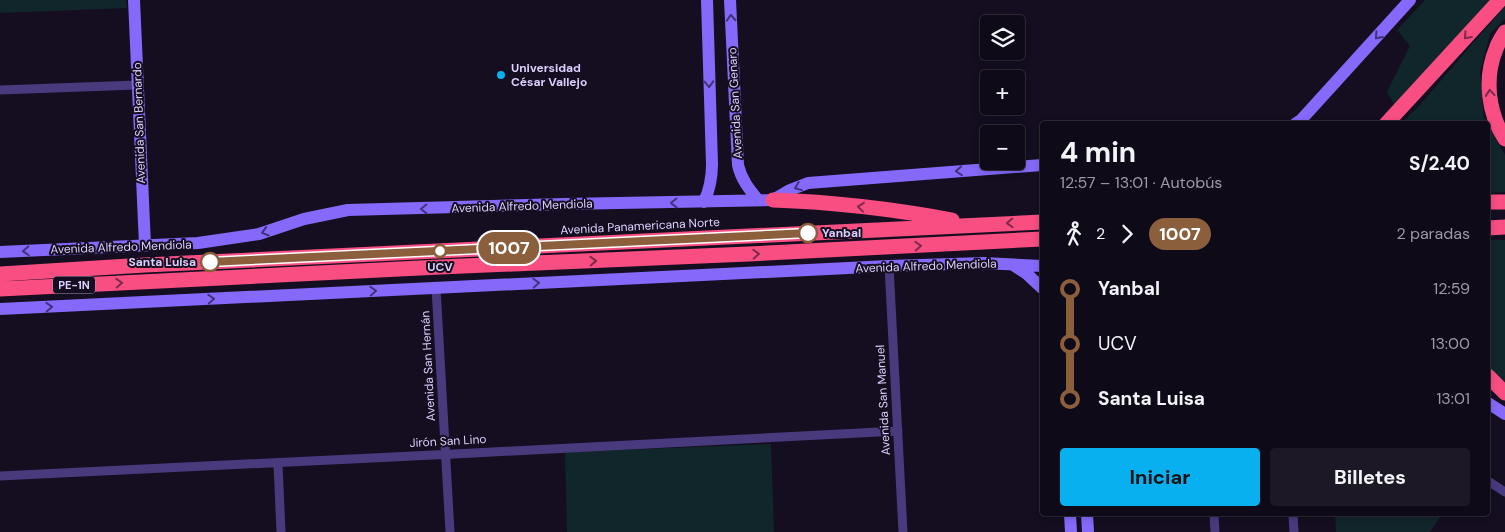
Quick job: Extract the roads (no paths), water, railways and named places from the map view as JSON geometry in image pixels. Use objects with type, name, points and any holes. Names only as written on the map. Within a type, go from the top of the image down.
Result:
[{"type":"highway","points":[[1389,121],[1500,0]]},
{"type":"highway","points":[[1505,32],[1496,49],[1490,69],[1489,89],[1492,111],[1505,139]]},
{"type":"highway","points":[[773,200],[820,202],[914,213],[978,224]]},
{"type":"highway","points":[[1490,202],[1505,202]]},
{"type":"highway","name":"Avenida Panamericana Norte","points":[[0,274],[154,264],[1040,222]]},
{"type":"highway","points":[[1490,228],[1505,227]]},
{"type":"highway","name":"PE-1N","points":[[0,289],[1040,239]]},
{"type":"highway","points":[[1490,378],[1505,392]]},
{"type":"main road","name":"Avenida San Bernardo","points":[[134,0],[145,245]]},
{"type":"main road","name":"Avenida San Genaro","points":[[704,202],[712,178],[707,0]]},
{"type":"main road","name":"Avenida San Genaro","points":[[730,0],[738,165],[740,176],[758,200]]},
{"type":"main road","points":[[1300,121],[1410,0]]},
{"type":"main road","name":"Avenida Alfredo Mendiola","points":[[0,252],[198,243],[259,234],[304,219],[348,210],[773,200],[790,190],[808,183],[1040,165]]},
{"type":"main road","name":"Avenida Alfredo Mendiola","points":[[0,309],[889,266],[984,263],[1040,266]]},
{"type":"main road","points":[[1013,265],[1027,274],[1040,286]]},
{"type":"main road","points":[[1490,404],[1505,414]]},
{"type":"main road","points":[[1070,516],[1071,532]]},
{"type":"main road","points":[[1087,516],[1088,532]]},
{"type":"street","points":[[0,90],[137,85]]},
{"type":"street","name":"Avenida San Manuel","points":[[889,266],[903,532]]},
{"type":"street","name":"Avenida San Hernán","points":[[436,288],[450,532]]},
{"type":"street","name":"Jirón San Lino","points":[[0,476],[278,464],[446,453],[898,431]]},
{"type":"street","points":[[278,464],[281,532]]},
{"type":"street","points":[[1490,482],[1505,492]]},
{"type":"street","points":[[1214,516],[1215,532]]},
{"type":"street","points":[[1294,516],[1294,532]]},
{"type":"place","name":"Universidad César Vallejo","points":[[501,75]]},
{"type":"place","name":"Yanbal","points":[[808,233]]},
{"type":"place","name":"UCV","points":[[440,251]]},
{"type":"place","name":"Santa Luisa","points":[[210,262]]}]
